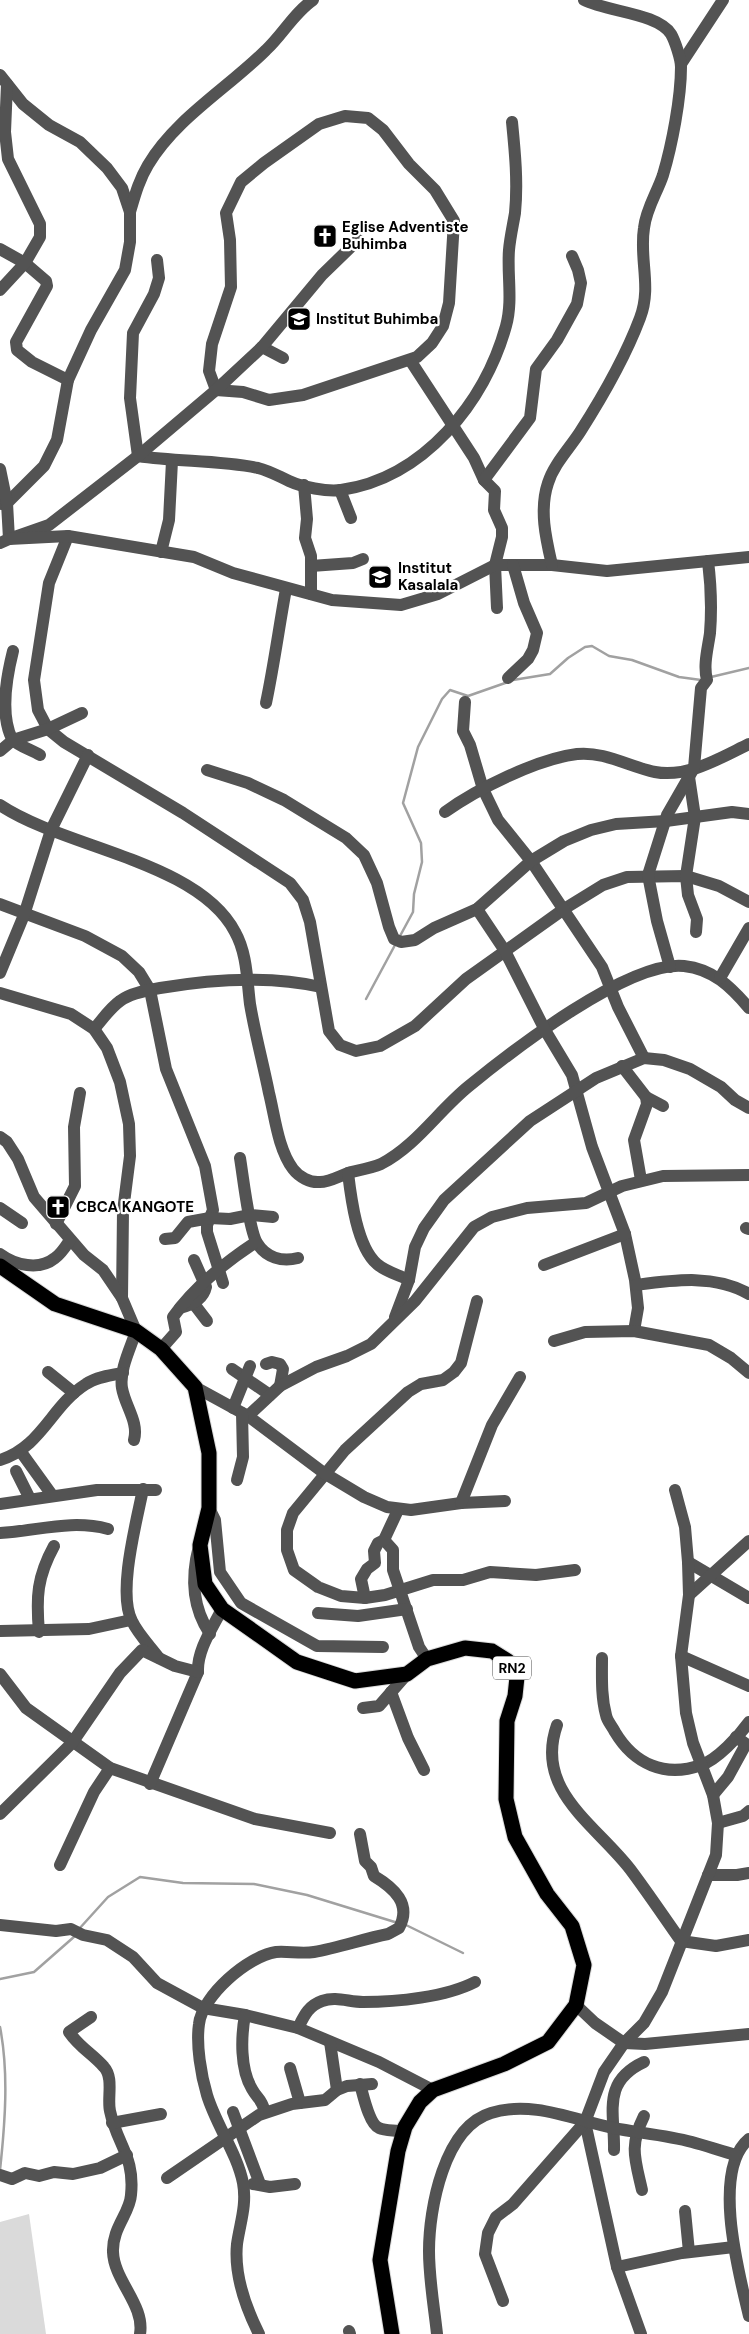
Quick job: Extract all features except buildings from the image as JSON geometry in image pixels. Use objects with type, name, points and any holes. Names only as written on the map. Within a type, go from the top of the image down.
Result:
[{"type":"highway","points":[[0,1266],[55,1304],[136,1331],[160,1349],[195,1387]]},
{"type":"highway","name":"RN2","points":[[195,1387],[208,1453],[210,1508],[200,1545],[205,1584],[222,1610],[297,1662],[355,1681],[407,1674],[427,1659],[465,1648],[492,1651],[508,1661],[517,1677],[515,1696],[507,1721],[506,1800],[515,1837],[547,1894],[572,1926],[584,1964],[576,2005],[548,2042],[504,2064],[433,2090],[420,2102],[403,2132],[380,2260],[391,2332]]},
{"type":"street","points":[[4,504],[44,466],[57,440],[68,380],[91,330],[125,270],[130,242],[130,212],[137,187],[148,164],[167,140],[213,96],[267,50],[294,18],[313,0]]},
{"type":"street","points":[[552,565],[545,534],[544,507],[548,483],[626,353],[641,315],[647,284],[644,229],[651,201],[663,175],[678,100],[681,64],[671,34],[659,23],[584,0]]},
{"type":"street","points":[[681,64],[723,0]]},
{"type":"street","points":[[3,79],[23,104],[49,125],[80,142],[107,168],[122,188],[130,212]]},
{"type":"street","points":[[0,290],[25,263],[40,237],[40,224],[8,159],[3,79]]},
{"type":"street","points":[[345,116],[368,118],[383,130],[409,164],[435,190],[454,221],[449,303],[443,326],[432,344],[417,357],[304,395],[269,400],[243,392],[216,390],[209,371],[212,344],[231,287],[230,240],[226,213],[241,182],[264,162],[319,124],[345,116]]},
{"type":"street","points":[[138,456],[172,461],[224,463],[258,468],[275,472],[290,481],[304,486],[340,490],[373,482],[410,464],[434,446],[479,389],[498,351],[507,323],[510,292],[509,251],[515,202],[516,166],[512,122]]},
{"type":"street","points":[[4,541],[49,525],[138,456],[216,390],[262,347],[322,275],[358,240]]},
{"type":"street","points":[[0,249],[25,263],[46,280],[47,286],[20,332],[16,342],[17,350],[32,362],[68,380]]},
{"type":"street","points":[[484,480],[530,418],[536,370],[557,340],[576,304],[581,283],[572,256]]},
{"type":"street","points":[[138,456],[130,398],[133,333],[159,278],[157,260]]},
{"type":"street","points":[[262,347],[282,358]]},
{"type":"street","points":[[410,360],[474,458],[484,480],[495,491],[494,510],[502,528],[502,537],[495,565],[497,608]]},
{"type":"street","points":[[161,552],[169,520],[172,461]]},
{"type":"street","points":[[0,469],[4,504],[4,541]]},
{"type":"street","points":[[304,486],[307,519],[305,538],[309,549],[311,566],[311,594]]},
{"type":"street","points":[[340,490],[351,518]]},
{"type":"street","points":[[4,541],[68,536],[194,557],[233,573],[286,589],[342,601],[402,605],[438,594],[495,565],[552,565],[607,571],[749,557]]},
{"type":"street","points":[[68,536],[48,583],[34,680],[38,710],[48,729],[64,742],[88,755],[290,882],[303,900],[310,922],[329,1031],[340,1046],[356,1051],[380,1046],[415,1026],[466,979],[564,909],[603,885],[627,877],[648,875],[686,876],[719,886],[749,902]]},
{"type":"street","points":[[311,566],[353,563],[363,559]]},
{"type":"street","points":[[696,932],[697,919],[688,895],[686,876],[695,816],[692,773],[701,688],[706,676],[712,593],[708,561]]},
{"type":"street","points":[[508,678],[528,659],[533,650],[537,633],[524,603],[513,566]]},
{"type":"street","points":[[266,703],[277,651],[279,624],[286,589]]},
{"type":"street","points":[[13,651],[0,705],[5,727],[13,740],[40,754]]},
{"type":"street","points":[[465,702],[463,731],[470,745],[483,789],[498,820],[531,861],[602,967],[618,1007],[644,1058]]},
{"type":"street","points":[[0,751],[13,740],[48,729],[82,713]]},
{"type":"street","points":[[445,812],[471,794],[549,760],[578,754],[605,757],[656,772],[692,773],[749,744]]},
{"type":"street","points":[[0,973],[24,915],[51,830],[88,755]]},
{"type":"street","points":[[207,770],[248,783],[284,800],[346,838],[364,855],[377,883],[388,928],[397,940],[416,940],[434,928],[477,909],[531,861],[564,841],[592,830],[616,824],[666,821],[732,812],[749,814]]},
{"type":"street","points":[[670,967],[657,921],[648,875],[666,821],[692,773]]},
{"type":"street","points":[[0,805],[51,830],[153,869],[194,889],[225,915],[236,932],[243,951],[252,1018],[280,1141],[292,1168],[304,1179],[320,1182],[381,1164],[409,1144],[467,1087],[545,1030],[611,988],[642,973],[682,966],[700,969],[720,978],[749,1008]]},
{"type":"street","points":[[0,904],[24,915],[85,936],[122,956],[139,972],[150,990],[166,1069],[205,1166],[212,1194],[213,1210],[207,1232],[223,1283]]},
{"type":"street","points":[[477,909],[505,951],[545,1030],[572,1075],[592,1147],[625,1234],[636,1285],[638,1308],[634,1330]]},
{"type":"street","points":[[720,978],[749,928]]},
{"type":"street","points":[[94,1029],[120,1000],[150,990],[188,983],[247,980],[300,983],[321,988]]},
{"type":"street","points":[[0,994],[71,1014],[94,1029],[107,1048],[120,1082],[129,1124],[130,1156],[123,1212],[122,1298]]},
{"type":"street","points":[[392,1325],[409,1280],[415,1247],[424,1228],[444,1200],[530,1121],[596,1078],[644,1058],[664,1060],[690,1069],[721,1087],[735,1100],[749,1108]]},
{"type":"street","points":[[622,1066],[646,1097],[663,1106]]},
{"type":"street","points":[[56,1224],[75,1186],[74,1132],[80,1093]]},
{"type":"street","points":[[641,1180],[634,1140],[647,1104],[646,1097]]},
{"type":"street","points":[[0,1137],[7,1142],[18,1158],[34,1197],[84,1255],[103,1270],[122,1298],[136,1331],[121,1386],[136,1431],[134,1440]]},
{"type":"street","points":[[240,1158],[256,1242],[271,1256],[280,1260],[298,1258]]},
{"type":"street","points":[[348,1173],[350,1198],[355,1219],[370,1256],[377,1264],[409,1280]]},
{"type":"street","points":[[241,1412],[270,1395],[280,1386],[316,1367],[347,1356],[371,1344],[415,1301],[474,1227],[492,1217],[527,1208],[586,1203],[641,1180],[663,1176],[749,1175]]},
{"type":"street","points":[[0,1208],[22,1223]]},
{"type":"street","points":[[164,1239],[175,1238],[188,1222],[210,1218],[250,1215],[273,1217]]},
{"type":"street","points":[[544,1265],[625,1234]]},
{"type":"street","points":[[0,1254],[18,1264],[33,1265],[47,1263],[56,1258],[70,1240]]},
{"type":"street","points":[[160,1349],[176,1332],[173,1317],[180,1308],[219,1268],[256,1242]]},
{"type":"street","points":[[180,1308],[194,1304],[205,1291],[204,1282],[194,1260]]},
{"type":"street","points":[[636,1285],[672,1280],[708,1281],[736,1287],[749,1294]]},
{"type":"street","points":[[478,1301],[461,1363],[454,1372],[443,1380],[421,1384],[408,1392],[344,1450],[293,1513],[287,1530],[287,1550],[294,1570],[318,1587],[341,1596],[364,1598],[385,1595],[433,1580],[462,1580],[490,1572],[536,1574],[575,1570]]},
{"type":"street","points":[[194,1304],[207,1321]]},
{"type":"street","points":[[554,1342],[586,1332],[634,1330],[709,1345],[731,1358],[749,1373]]},
{"type":"street","points":[[266,1364],[272,1362],[280,1364],[283,1369],[280,1386]]},
{"type":"street","points":[[232,1369],[248,1372],[270,1395]]},
{"type":"street","points":[[48,1372],[74,1392]]},
{"type":"street","points":[[237,1480],[243,1457],[241,1412],[248,1372]]},
{"type":"street","points":[[0,1460],[21,1452],[40,1434],[47,1422],[74,1392],[87,1383],[123,1373]]},
{"type":"street","points":[[461,1503],[492,1425],[520,1377]]},
{"type":"street","points":[[195,1387],[241,1412],[324,1473],[364,1497],[398,1510],[461,1503],[505,1501]]},
{"type":"street","points":[[21,1452],[52,1495]]},
{"type":"street","points":[[16,1471],[30,1499]]},
{"type":"street","points":[[143,1489],[127,1577],[126,1596],[131,1620],[161,1660]]},
{"type":"street","points":[[0,1504],[52,1495],[143,1489],[156,1490]]},
{"type":"street","points":[[504,2301],[485,2254],[488,2233],[496,2217],[513,2204],[585,2122],[604,2072],[624,2043],[644,2023],[662,1992],[716,1855],[718,1822],[713,1795],[693,1743],[686,1714],[681,1656],[689,1595],[688,1562],[685,1527],[675,1490]]},
{"type":"street","points":[[210,1508],[215,1520],[220,1572],[241,1603],[317,1646],[383,1647]]},
{"type":"street","points":[[364,1598],[361,1579],[367,1569],[375,1563],[374,1551],[378,1543],[384,1540],[398,1510]]},
{"type":"street","points":[[0,1533],[25,1532],[39,1528],[76,1523],[108,1529]]},
{"type":"street","points":[[384,1540],[392,1550],[393,1570],[401,1589],[419,1647],[427,1659]]},
{"type":"street","points":[[689,1595],[749,1542]]},
{"type":"street","points":[[200,1545],[194,1563],[196,1602],[200,1620],[210,1634]]},
{"type":"street","points":[[39,1632],[36,1600],[39,1578],[54,1546]]},
{"type":"street","points":[[688,1562],[749,1598]]},
{"type":"street","points":[[318,1613],[358,1616],[407,1609]]},
{"type":"street","points":[[150,1784],[198,1672],[198,1660],[222,1610]]},
{"type":"street","points":[[0,1631],[39,1632],[89,1629],[131,1620]]},
{"type":"street","points":[[0,1814],[72,1743],[120,1673],[142,1650],[175,1666],[198,1672]]},
{"type":"street","points":[[681,1656],[749,1686]]},
{"type":"street","points":[[602,1658],[602,1690],[606,1717],[631,1754],[654,1768],[666,1772],[702,1765],[744,1742]]},
{"type":"street","points":[[0,1674],[26,1708],[72,1743],[110,1768],[150,1784],[256,1820],[330,1833]]},
{"type":"street","points":[[363,1708],[378,1706],[407,1674]]},
{"type":"street","points":[[391,1692],[408,1738],[424,1770]]},
{"type":"street","points":[[713,1795],[728,1777],[744,1742],[749,1722]]},
{"type":"street","points":[[557,1725],[551,1744],[551,1760],[560,1788],[584,1820],[629,1868],[681,1941],[716,1946],[749,1940]]},
{"type":"street","points":[[60,1865],[94,1792],[110,1768]]},
{"type":"street","points":[[718,1822],[743,1816],[749,1811]]},
{"type":"street","points":[[259,2334],[237,2269],[237,2245],[246,2196],[243,2183],[207,2095],[199,2047],[199,2024],[203,2008],[236,1972],[254,1960],[275,1952],[313,1952],[388,1934],[401,1924],[405,1913],[401,1901],[392,1890],[374,1876],[371,1867],[366,1861],[360,1834]]},
{"type":"street","points":[[708,1875],[749,1873]]},
{"type":"street","points":[[0,1925],[77,1932],[108,1940],[133,1957],[157,1983],[203,2008],[245,2015],[298,2028],[379,2062],[433,2090]]},
{"type":"street","points":[[298,2028],[307,2010],[321,2001],[335,1998],[363,2002],[436,1995],[460,1990],[475,1982]]},
{"type":"street","points":[[576,2005],[595,2023],[624,2043],[645,2044],[749,2034]]},
{"type":"street","points":[[245,2015],[241,2036],[242,2051],[249,2083],[252,2090],[260,2098],[265,2112]]},
{"type":"street","points":[[91,2017],[69,2032],[78,2045],[105,2068],[110,2081],[108,2100],[112,2123],[127,2155],[133,2175],[131,2198],[117,2226],[113,2251],[118,2276],[134,2304],[141,2329],[140,2334]]},
{"type":"street","points":[[330,2042],[337,2090]]},
{"type":"street","points":[[614,2150],[615,2128],[611,2115],[616,2090],[633,2067],[644,2062]]},
{"type":"street","points":[[290,2068],[300,2103]]},
{"type":"street","points":[[167,2178],[265,2112],[300,2103],[325,2100],[337,2090],[366,2084],[365,2105],[374,2125],[379,2128],[403,2132]]},
{"type":"street","points":[[437,2334],[429,2258],[431,2216],[444,2165],[456,2142],[468,2125],[490,2113],[520,2109],[547,2110],[585,2122],[691,2142],[736,2155]]},
{"type":"street","points":[[234,2112],[260,2184]]},
{"type":"street","points":[[112,2123],[162,2114]]},
{"type":"street","points":[[642,2190],[634,2155],[636,2132],[644,2116]]},
{"type":"street","points":[[585,2122],[617,2267],[641,2334]]},
{"type":"street","points":[[747,2143],[736,2155],[731,2166],[731,2214],[734,2247],[749,2316]]},
{"type":"street","points":[[2,2176],[12,2178],[25,2173],[39,2176],[54,2172],[73,2174],[100,2168],[127,2155]]},
{"type":"street","points":[[243,2183],[260,2184],[270,2187],[295,2184]]},
{"type":"street","points":[[685,2211],[688,2252]]},
{"type":"street","points":[[617,2267],[688,2252],[734,2247]]},
{"type":"shaded area","points":[[29,2214],[46,2334],[0,2334],[0,2222]]},
{"type":"waterway","points":[[513,680],[550,674],[568,658],[585,647],[592,646],[609,656],[632,660],[679,677],[701,680]]},
{"type":"waterway","points":[[711,677],[749,668]]},
{"type":"waterway","points":[[400,936],[413,912],[414,894],[422,862],[421,843],[403,803],[418,747],[442,699],[450,690],[468,696],[508,682]]},
{"type":"waterway","points":[[366,999],[395,945]]},
{"type":"waterway","points":[[79,1929],[108,1897],[140,1877],[183,1883],[254,1884],[307,1895],[398,1923]]},
{"type":"waterway","points":[[406,1925],[463,1953]]},
{"type":"waterway","points":[[0,1979],[34,1972],[75,1936]]},
{"type":"waterway","points":[[0,2027],[5,2080],[5,2117],[0,2170]]},
{"type":"place","name":"Eglise Adventiste Buhimba","points":[[325,236]]},
{"type":"place","name":"Institut Buhimba","points":[[299,319]]},
{"type":"place","name":"Institut Kasalala","points":[[380,577]]},
{"type":"place","name":"CBCA KANGOTE","points":[[58,1207]]}]
